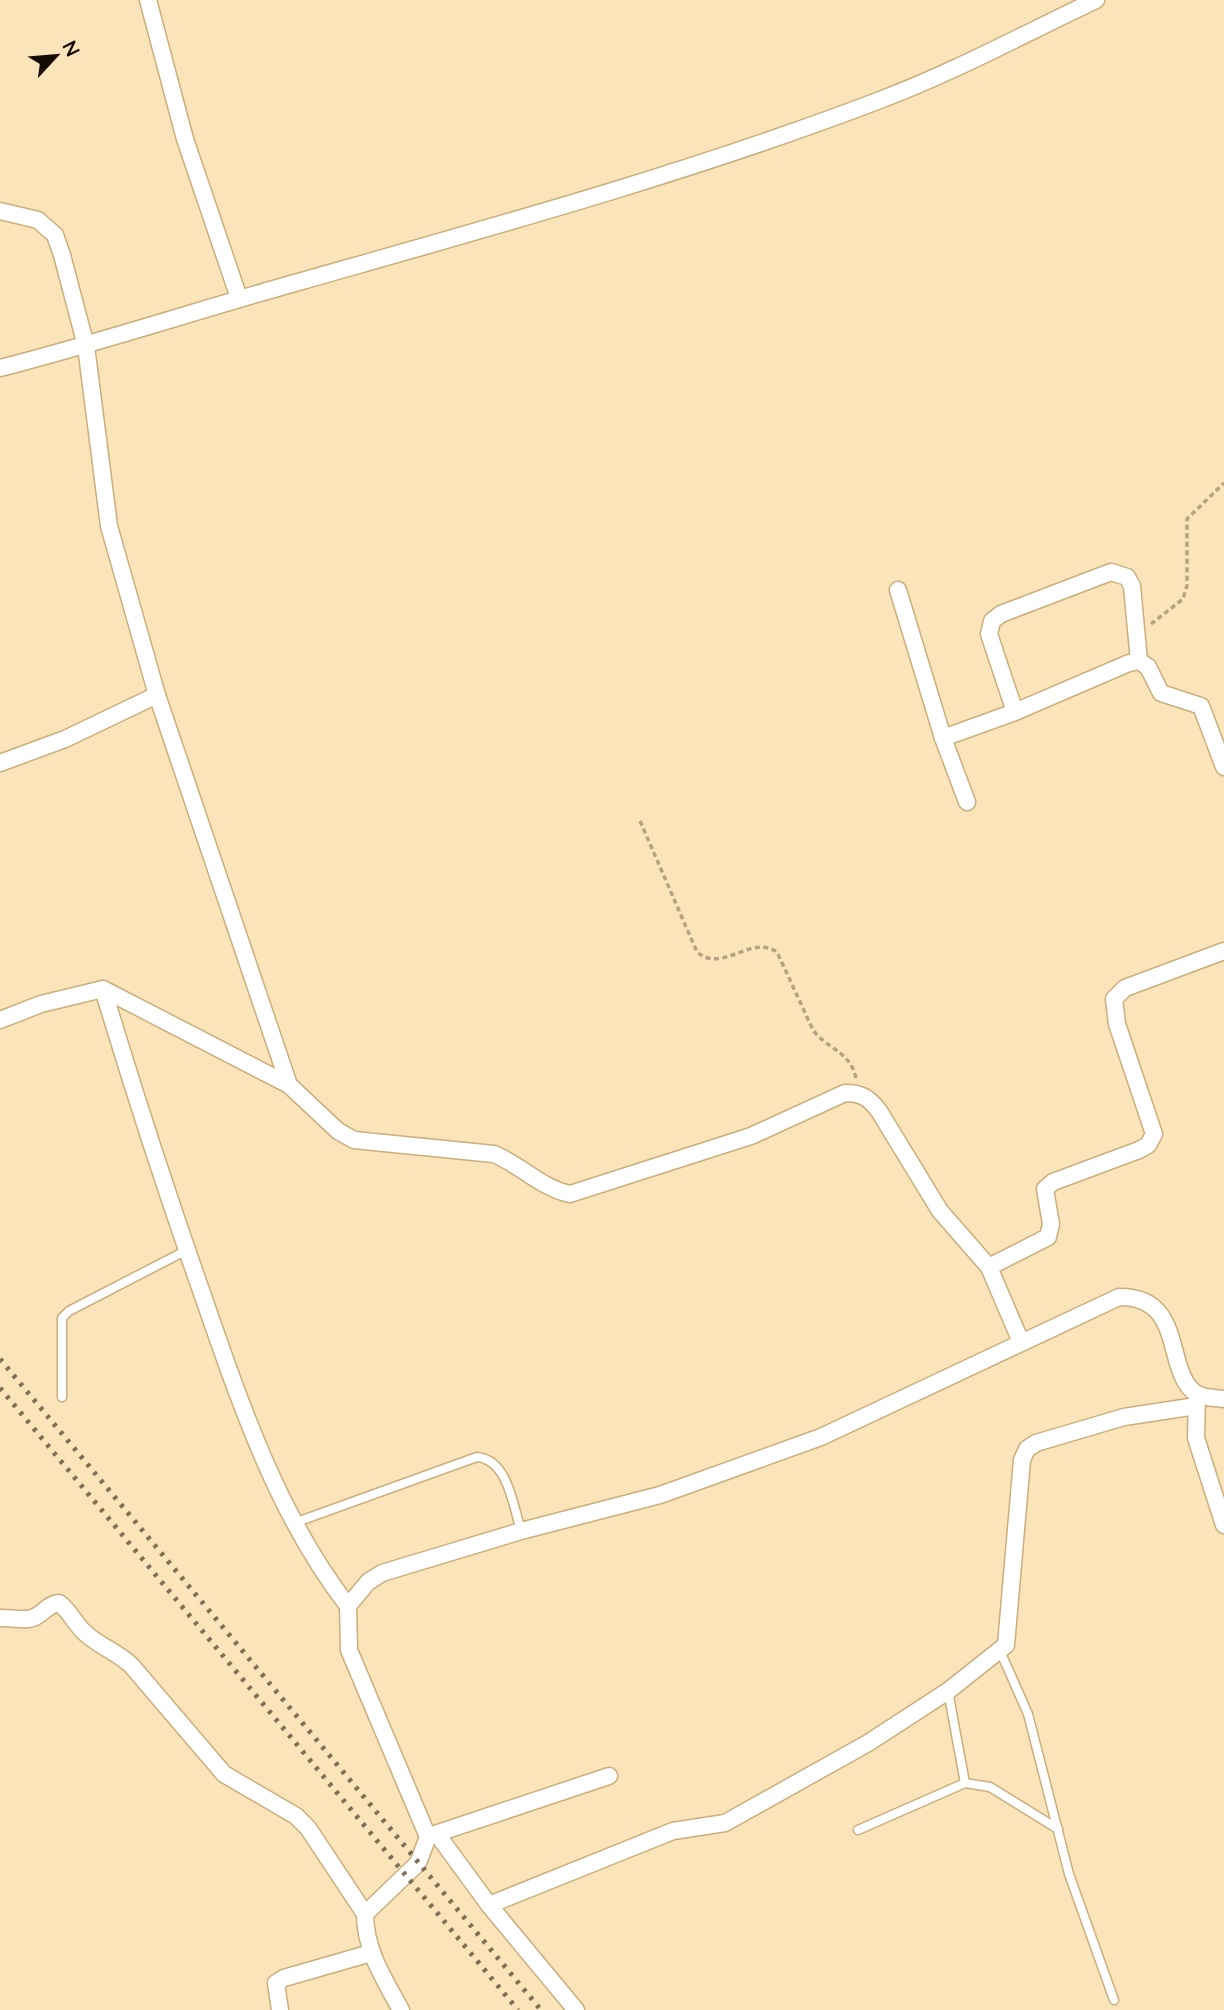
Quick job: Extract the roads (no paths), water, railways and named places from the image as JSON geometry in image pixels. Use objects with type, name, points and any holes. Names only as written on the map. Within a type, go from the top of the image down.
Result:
[{"type":"street","points":[[148,0],[185,139],[239,298]]},
{"type":"street","points":[[0,368],[86,346],[239,298],[641,181],[880,100],[996,49],[1096,0]]},
{"type":"street","points":[[0,211],[38,220],[55,235],[86,346],[108,526],[157,695],[289,1085]]},
{"type":"street","points":[[1015,712],[989,634],[992,621],[1001,614],[1111,572],[1119,573],[1132,586],[1139,661]]},
{"type":"street","points":[[898,590],[943,738],[967,802]]},
{"type":"street","points":[[943,738],[1015,712],[1139,661],[1148,667],[1161,692],[1201,706],[1224,766]]},
{"type":"street","points":[[0,763],[65,739],[157,695]]},
{"type":"street","points":[[989,1268],[1048,1237],[1051,1224],[1045,1189],[1053,1182],[1139,1150],[1148,1145],[1154,1134],[1117,1024],[1114,999],[1125,988],[1224,951]]},
{"type":"street","points":[[103,989],[144,1125],[227,1366],[294,1523],[323,1574],[348,1606],[349,1650],[432,1835],[576,2010]]},
{"type":"street","points":[[0,1020],[41,1004],[103,989],[289,1085],[338,1131],[354,1140],[494,1154],[509,1160],[553,1190],[570,1194],[751,1136],[845,1093],[859,1093],[870,1099],[879,1111],[940,1211],[989,1268],[1021,1342]]},
{"type":"street","points":[[348,1606],[368,1582],[382,1573],[521,1531],[660,1495],[821,1437],[1119,1297],[1138,1297],[1155,1308],[1167,1328],[1187,1382],[1197,1400],[1196,1438],[1224,1525]]},
{"type":"street","points":[[489,1905],[673,1831],[725,1822],[868,1743],[948,1691],[1000,1653],[1009,1636],[1022,1460],[1027,1449],[1036,1443],[1124,1418],[1197,1400],[1224,1399]]},
{"type":"street","points":[[0,1618],[29,1619],[50,1604],[60,1603],[87,1636],[121,1655],[131,1665],[224,1774],[296,1816],[308,1828],[365,1914],[365,1932],[371,1953],[401,2010]]},
{"type":"street","points":[[365,1914],[418,1863],[432,1835],[609,1776]]},
{"type":"street","points":[[280,2010],[276,1983],[284,1978],[371,1953]]},
{"type":"lane","points":[[62,1397],[62,1318],[69,1311],[187,1250]]},
{"type":"lane","points":[[294,1523],[477,1457],[490,1458],[500,1467],[521,1531]]},
{"type":"lane","points":[[1000,1653],[1028,1714],[1069,1874],[1114,2000]]},
{"type":"lane","points":[[948,1691],[965,1783]]},
{"type":"lane","points":[[858,1830],[965,1783],[990,1787],[1058,1829]]},
{"type":"railway","points":[[0,1359],[541,2010]]},
{"type":"railway","points":[[0,1388],[518,2010]]}]
